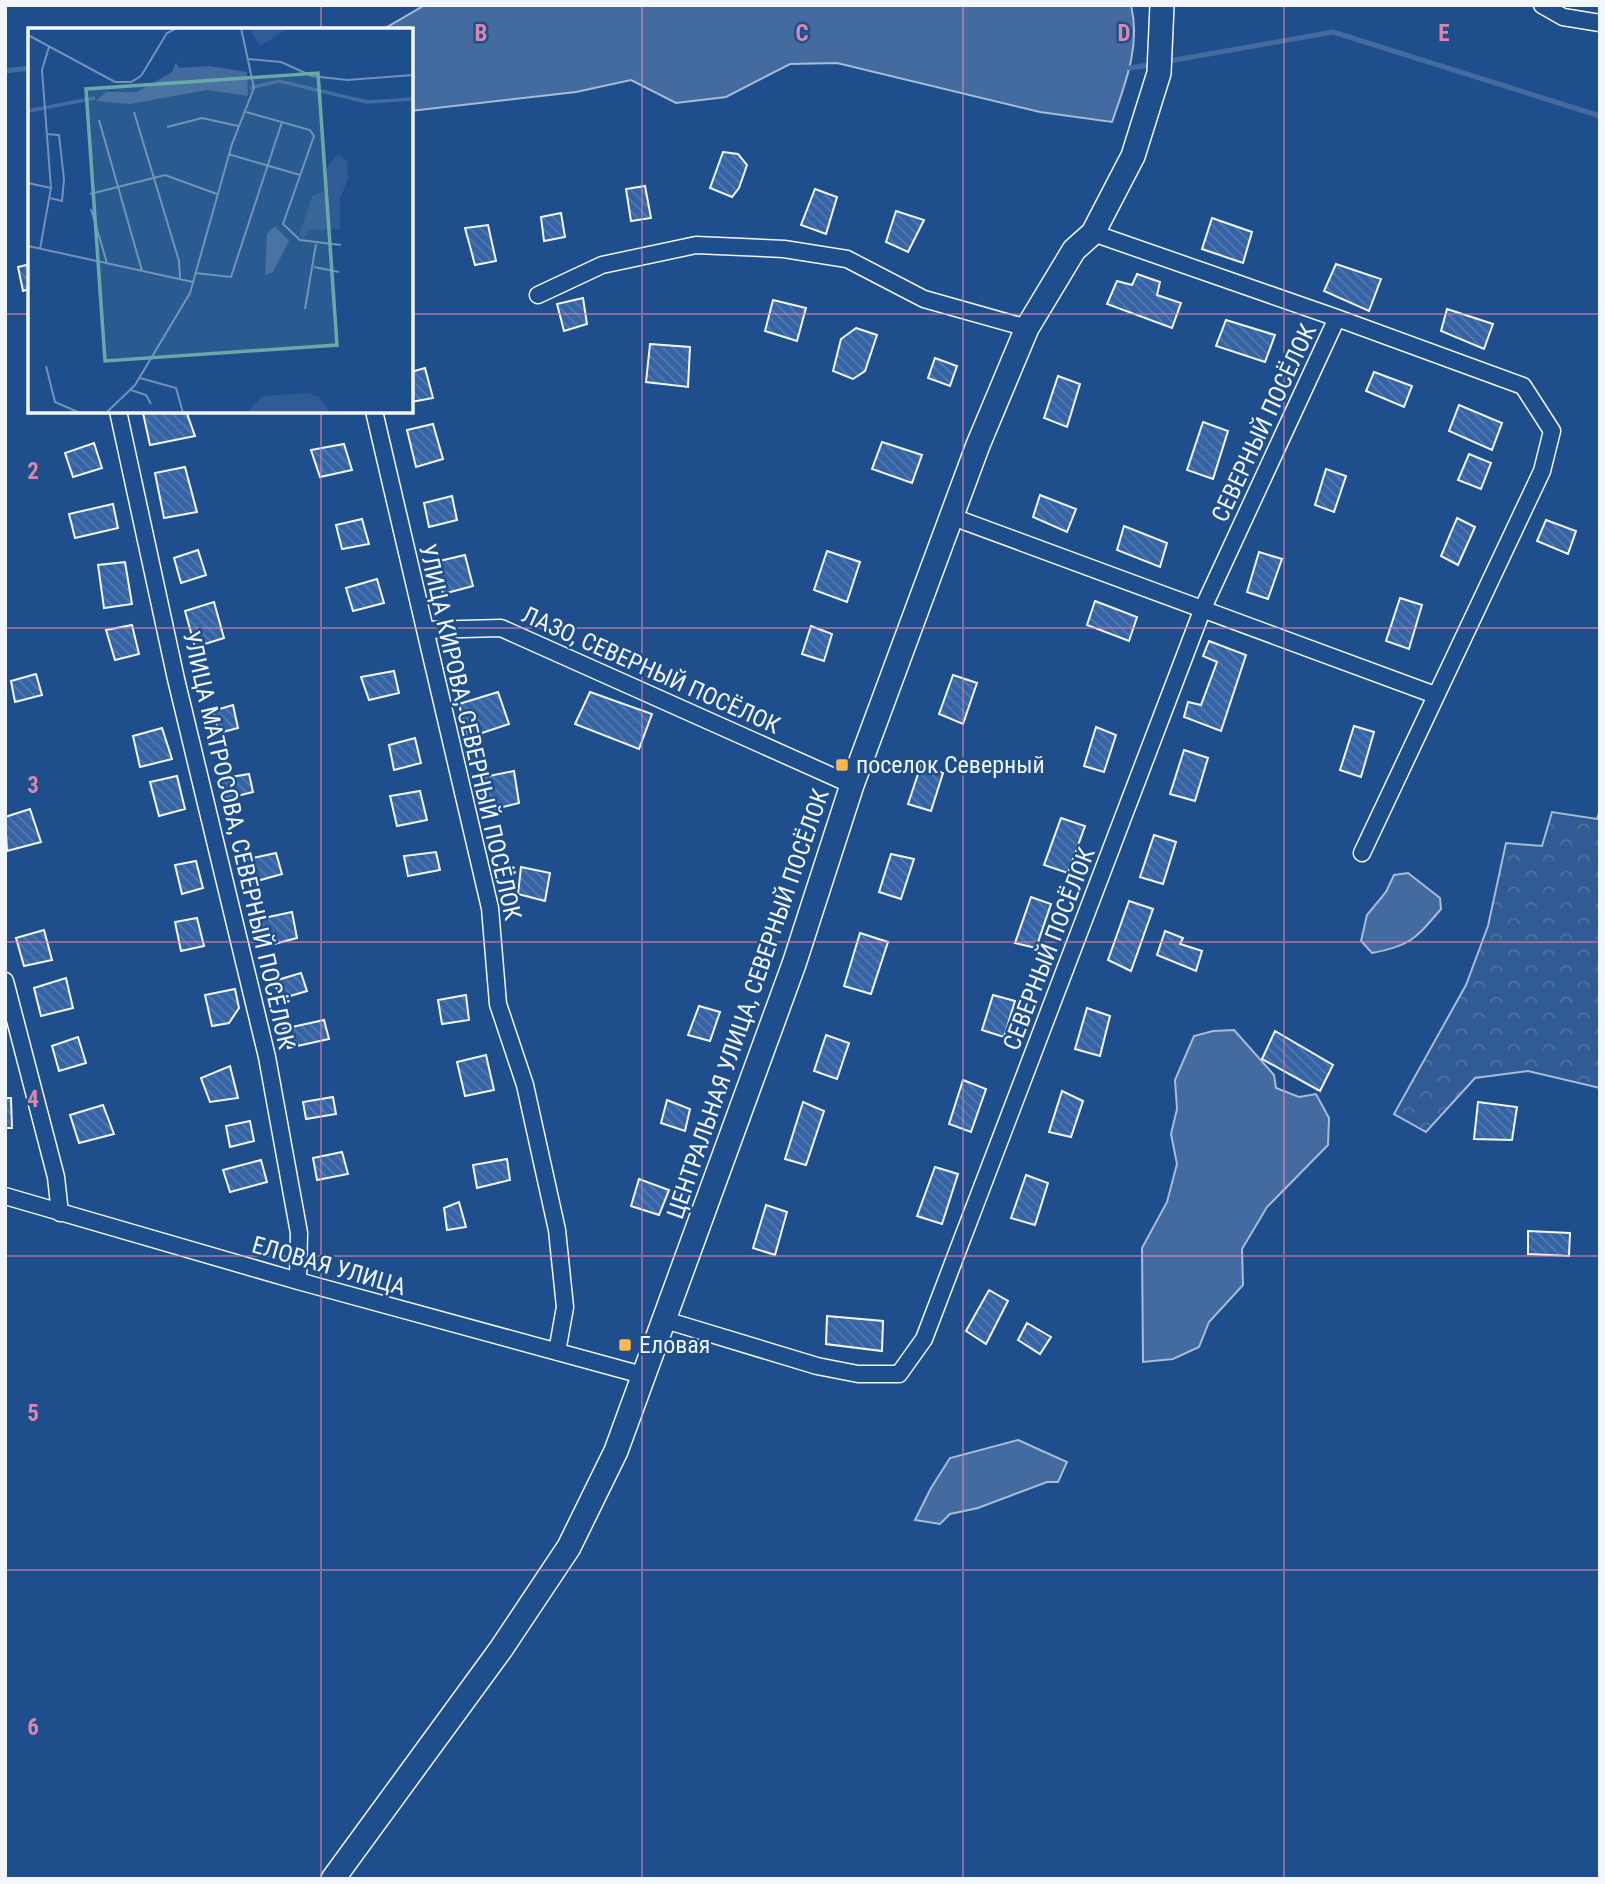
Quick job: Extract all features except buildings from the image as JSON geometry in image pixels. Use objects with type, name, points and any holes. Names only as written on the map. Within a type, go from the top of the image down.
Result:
[{"type":"street","name":"ЦЕНТРАЛЬНАЯ УЛИЦА, СЕВЕРНЫЙ ПОСЁЛОК","points":[[333,1879],[501,1649],[569,1547],[616,1451],[794,964],[852,785],[950,516],[1027,328],[1074,250],[1093,233],[1133,156],[1159,73],[1161,5]]},
{"type":"street","points":[[1542,5],[1563,17],[1600,23]]},
{"type":"street","points":[[1093,233],[1337,318],[1523,387],[1552,431],[1542,471],[1362,853]]},
{"type":"street","points":[[538,295],[602,265],[696,245],[784,249],[847,259],[925,299],[1027,328]]},
{"type":"street","name":"СЕВЕРНЫЙ ПОСЁЛОК","points":[[665,1320],[817,1366],[858,1374],[899,1374],[924,1339],[1203,608],[1337,318]]},
{"type":"street","name":"УЛИЦА МАТРОСОВА, СЕВЕРНЫЙ ПОСЁЛОК","points":[[118,413],[176,679],[267,1057],[299,1233],[299,1281]]},
{"type":"street","name":"УЛИЦА КИРОВА, СЕВЕРНЫЙ ПОСЁЛОК","points":[[374,413],[490,908],[498,1004],[525,1085],[557,1230],[565,1307],[557,1352]]},
{"type":"street","points":[[950,516],[1435,695]]},
{"type":"street","name":"ЛАЗО, СЕВЕРНЫЙ ПОСЁЛОК","points":[[425,630],[501,628],[852,785]]},
{"type":"street","points":[[5,981],[56,1177],[60,1213]]},
{"type":"street","name":"ЕЛОВАЯ УЛИЦА","points":[[5,1196],[299,1281],[609,1364],[642,1376]]},
{"type":"green space","points":[[1600,810],[1600,1088],[1528,1071],[1475,1078],[1426,1132],[1394,1114],[1466,985],[1488,926],[1506,843],[1542,846],[1552,812],[1597,819]]},
{"type":"shaded area","points":[[425,5],[1131,5],[1134,20],[1130,65],[1112,122],[1040,112],[837,63],[790,64],[726,97],[676,103],[631,80],[576,92],[413,111],[413,28],[385,28]]},
{"type":"shaded area","points":[[1408,873],[1440,898],[1441,909],[1412,939],[1396,947],[1372,953],[1361,941],[1367,915],[1386,892],[1394,875]]},
{"type":"shaded area","points":[[1234,1030],[1274,1075],[1276,1088],[1299,1097],[1316,1094],[1329,1118],[1328,1145],[1267,1207],[1242,1249],[1243,1285],[1209,1322],[1199,1347],[1173,1359],[1143,1362],[1142,1248],[1167,1202],[1177,1164],[1171,1134],[1177,1109],[1175,1080],[1194,1036],[1213,1031]]},
{"type":"shaded area","points":[[1018,1440],[1067,1462],[1058,1482],[1047,1482],[978,1508],[950,1514],[940,1524],[915,1520],[950,1458]]},
{"type":"waterway","points":[[1164,62],[1333,32],[1600,116]]},
{"type":"waterway","points":[[1130,68],[1155,64]]},
{"type":"waterway","points":[[5,71],[28,68]]},
{"type":"place","name":"поселок Северный","points":[[842,765]]},
{"type":"place","name":"Еловая","points":[[625,1345]]}]
